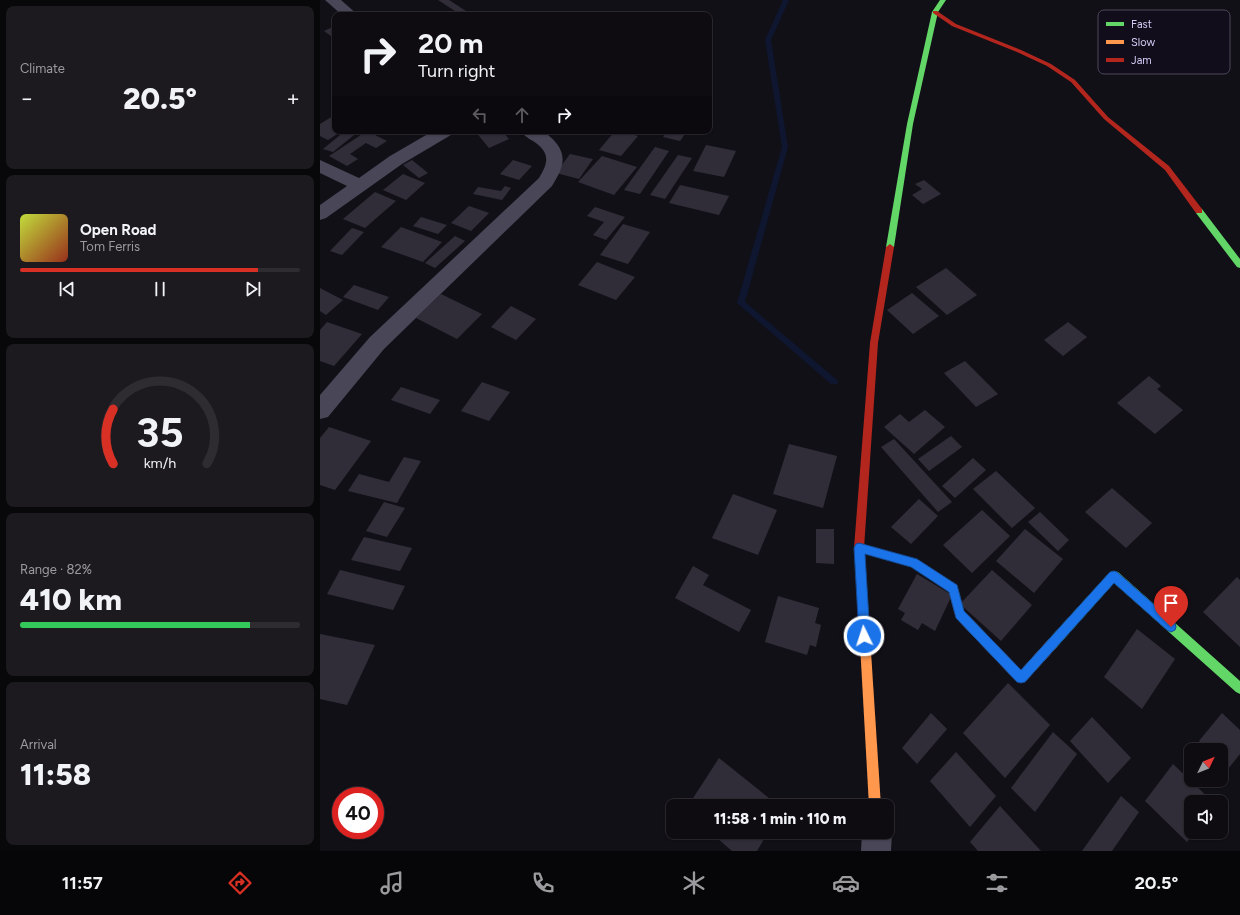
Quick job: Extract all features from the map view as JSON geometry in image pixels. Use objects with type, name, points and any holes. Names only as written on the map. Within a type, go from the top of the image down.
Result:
[{"type":"street","points":[[332,0],[346,12]]},
{"type":"street","points":[[875,799],[859,548],[874,343],[910,124],[936,12],[943,0]]},
{"type":"street","points":[[936,12],[954,25],[1019,50],[1049,65],[1073,81],[1089,101],[1106,118],[1167,168],[1240,265]]},
{"type":"street","points":[[320,214],[359,185],[440,134]]},
{"type":"street","points":[[320,410],[377,343],[546,182],[556,162],[553,151],[540,136],[536,134]]},
{"type":"street","points":[[320,166],[359,185]]},
{"type":"street","points":[[859,548],[914,562],[953,589],[960,614],[1021,678],[1114,576],[1240,688]]},
{"type":"street","points":[[876,851],[877,839]]},
{"type":"building","points":[[438,0],[449,0],[467,12],[456,12]]},
{"type":"building","points":[[332,27],[332,37],[324,31]]},
{"type":"building","points":[[332,117],[332,134],[337,134],[328,140],[320,136],[320,124]]},
{"type":"building","points":[[341,134],[355,134],[333,152],[323,149]]},
{"type":"building","points":[[362,134],[373,134],[387,141],[376,148],[366,143],[350,154],[358,159],[347,166],[329,156]]},
{"type":"building","points":[[477,134],[505,134],[509,139],[489,148]]},
{"type":"building","points":[[612,134],[632,134],[638,136],[621,156],[599,150]]},
{"type":"building","points":[[665,134],[685,134],[680,141],[663,137]]},
{"type":"building","points":[[706,145],[736,151],[724,177],[693,171]]},
{"type":"building","points":[[655,147],[669,151],[640,194],[624,190]]},
{"type":"building","points":[[570,154],[593,159],[579,179],[556,173]]},
{"type":"building","points":[[678,155],[692,158],[665,199],[650,195]]},
{"type":"building","points":[[602,156],[637,167],[614,195],[578,182]]},
{"type":"building","points":[[412,160],[428,173],[419,178],[403,165]]},
{"type":"building","points":[[513,160],[532,166],[519,180],[500,174]]},
{"type":"building","points":[[403,174],[425,183],[406,200],[383,190]]},
{"type":"building","points":[[924,180],[941,194],[923,204],[912,195],[922,189],[915,184]]},
{"type":"building","points":[[680,185],[729,196],[719,215],[669,203]]},
{"type":"building","points":[[505,186],[511,188],[502,200],[473,194],[478,187],[501,191]]},
{"type":"building","points":[[375,192],[396,201],[365,228],[343,219]]},
{"type":"building","points":[[469,206],[489,213],[471,231],[451,223]]},
{"type":"building","points":[[595,207],[625,217],[606,240],[593,235],[604,222],[587,216]]},
{"type":"building","points":[[421,217],[447,225],[438,234],[413,226]]},
{"type":"building","points":[[623,224],[650,232],[628,264],[600,255]]},
{"type":"building","points":[[401,227],[442,242],[423,262],[381,247]]},
{"type":"building","points":[[352,228],[364,232],[342,255],[330,251]]},
{"type":"building","points":[[455,236],[465,241],[435,268],[425,263]]},
{"type":"building","points":[[597,262],[635,277],[616,300],[578,285]]},
{"type":"building","points":[[946,268],[977,295],[947,315],[916,287]]},
{"type":"building","points":[[354,285],[389,297],[378,310],[343,297]]},
{"type":"building","points":[[320,288],[343,300],[326,315],[320,311]]},
{"type":"building","points":[[912,293],[939,316],[913,334],[887,310]]},
{"type":"building","points":[[441,294],[482,314],[457,339],[416,318]]},
{"type":"building","points":[[511,306],[536,319],[516,340],[491,327]]},
{"type":"building","points":[[327,322],[362,334],[334,366],[320,361],[320,330]]},
{"type":"building","points":[[1068,322],[1087,337],[1063,356],[1044,340]]},
{"type":"building","points":[[965,361],[998,394],[976,407],[944,373]]},
{"type":"building","points":[[1149,376],[1161,386],[1157,389],[1183,410],[1155,434],[1117,403]]},
{"type":"building","points":[[482,382],[510,392],[489,421],[461,411]]},
{"type":"building","points":[[401,387],[440,400],[430,414],[391,400]]},
{"type":"building","points":[[925,410],[945,427],[914,454],[884,427],[900,414],[909,422]]},
{"type":"building","points":[[329,427],[371,441],[335,490],[320,485],[320,438]]},
{"type":"building","points":[[951,436],[962,447],[929,471],[918,459]]},
{"type":"building","points":[[894,439],[952,502],[938,512],[881,447]]},
{"type":"building","points":[[789,444],[837,456],[823,508],[773,494]]},
{"type":"building","points":[[404,457],[421,461],[397,503],[348,491],[359,474],[389,482]]},
{"type":"building","points":[[973,458],[986,470],[955,498],[942,486]]},
{"type":"building","points":[[996,471],[1035,508],[1012,528],[973,489]]},
{"type":"building","points":[[1112,488],[1152,523],[1126,548],[1085,512]]},
{"type":"building","points":[[733,494],[777,510],[758,555],[712,538]]},
{"type":"building","points":[[919,499],[938,516],[911,544],[891,527]]},
{"type":"building","points":[[384,502],[405,508],[387,537],[366,531]]},
{"type":"building","points":[[982,510],[1010,536],[972,573],[943,545]]},
{"type":"building","points":[[1040,512],[1069,540],[1058,551],[1028,522]]},
{"type":"building","points":[[816,529],[834,529],[834,564],[816,563]]},
{"type":"building","points":[[1025,529],[1063,559],[1034,593],[996,561]]},
{"type":"building","points":[[364,537],[412,548],[400,571],[351,560]]},
{"type":"building","points":[[693,566],[709,575],[703,585],[751,610],[739,632],[675,598]]},
{"type":"building","points":[[340,570],[405,586],[393,610],[327,594]]},
{"type":"building","points":[[992,570],[1032,605],[1001,641],[960,604]]},
{"type":"building","points":[[917,574],[952,595],[935,631],[922,623],[918,630],[901,620],[905,613],[898,609]]},
{"type":"building","points":[[1237,577],[1240,580],[1240,647],[1203,612]]},
{"type":"building","points":[[778,596],[819,608],[815,623],[821,625],[816,647],[810,645],[807,655],[765,642]]},
{"type":"building","points":[[1137,629],[1175,659],[1142,709],[1104,677]]},
{"type":"building","points":[[320,634],[375,645],[347,705],[320,699]]},
{"type":"building","points":[[1008,683],[1050,725],[1005,778],[963,733]]},
{"type":"building","points":[[931,713],[947,729],[917,764],[902,748]]},
{"type":"building","points":[[1222,713],[1240,730],[1240,754],[1228,769],[1228,743],[1201,743],[1199,741]]},
{"type":"building","points":[[1092,717],[1131,758],[1108,783],[1070,741]]},
{"type":"building","points":[[1053,732],[1077,754],[1035,812],[1011,788]]},
{"type":"building","points":[[956,752],[996,796],[970,827],[930,781]]},
{"type":"building","points":[[719,758],[770,799],[693,799]]},
{"type":"building","points":[[1173,764],[1184,774],[1184,787],[1197,787],[1206,795],[1184,795],[1184,839],[1189,839],[1187,842],[1145,801]]},
{"type":"building","points":[[1121,796],[1139,812],[1112,851],[1082,851]]},
{"type":"building","points":[[1000,806],[1041,851],[978,851],[970,842]]},
{"type":"building","points":[[718,839],[764,839],[757,851],[732,851]]},
{"type":"waterway","points":[[786,0],[768,40],[785,147],[741,303],[834,382]]},
{"type":"traffic: fast","points":[[890,247],[910,124],[935,12],[943,0]]},
{"type":"traffic: fast","points":[[1199,211],[1240,265]]},
{"type":"traffic: fast","points":[[1052,644],[1114,576],[1240,688]]},
{"type":"traffic: slow","points":[[859,548],[914,563],[953,589],[960,614],[1021,678],[1052,644]]},
{"type":"traffic: slow","points":[[862,590],[875,799]]},
{"type":"traffic: jam","points":[[935,12],[954,25],[1019,51],[1049,65],[1073,81],[1106,118],[1167,168],[1199,211]]},
{"type":"traffic: jam","points":[[862,590],[859,548],[874,343],[890,247]]},
{"type":"route","points":[[864,636],[859,548],[914,562],[953,589],[960,614],[1021,678],[1114,576],[1171,627]]}]
